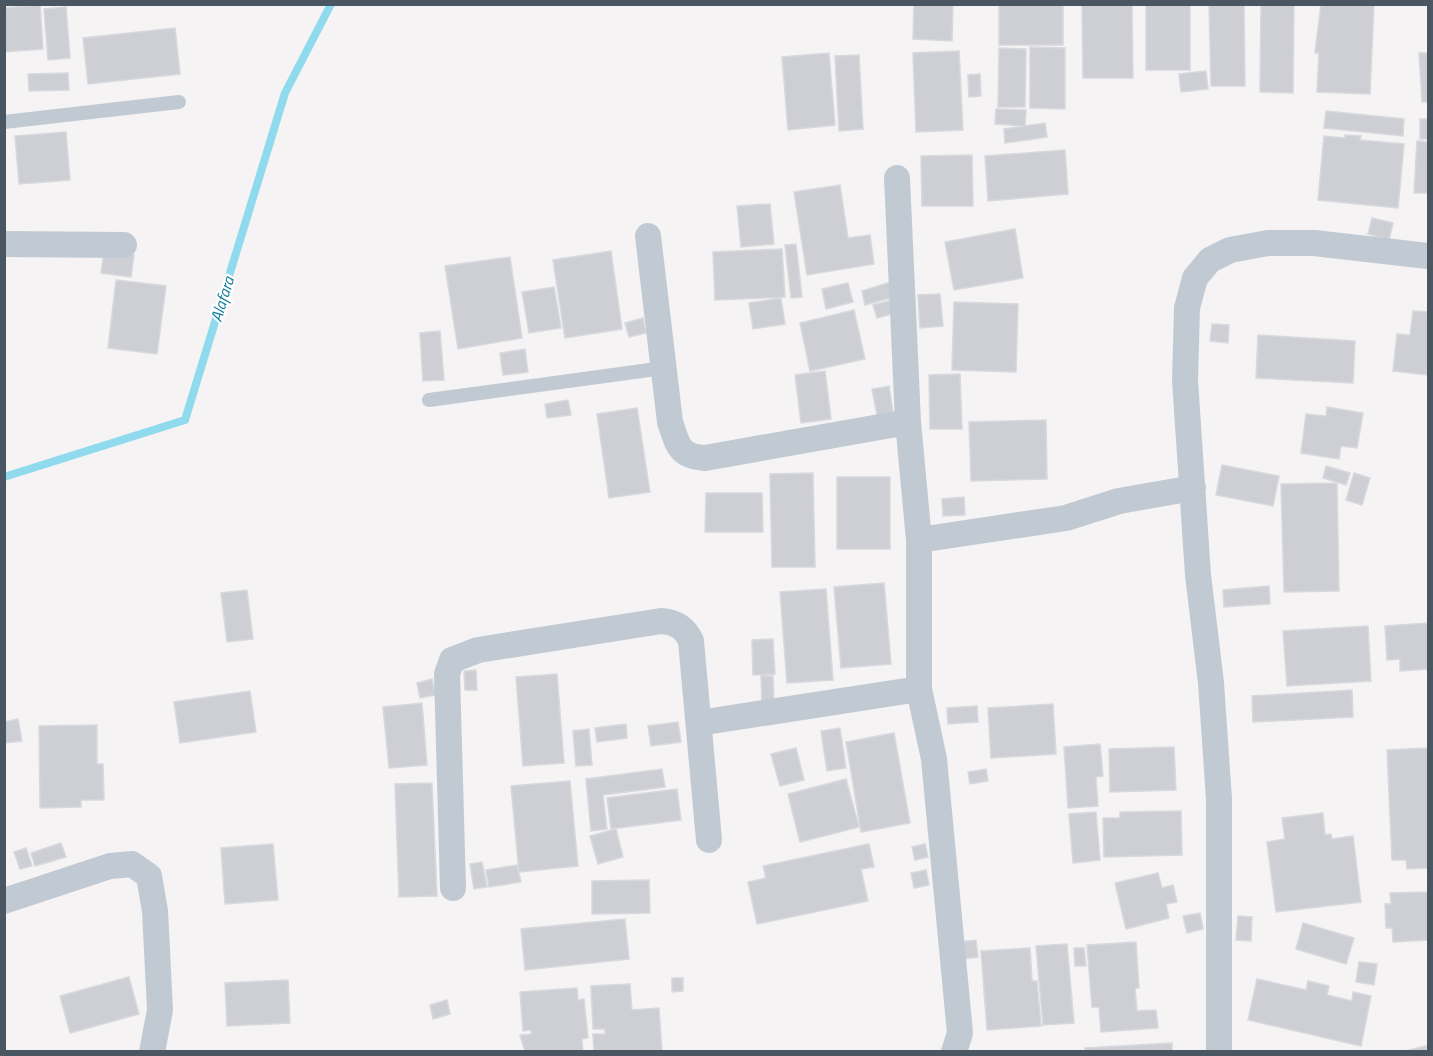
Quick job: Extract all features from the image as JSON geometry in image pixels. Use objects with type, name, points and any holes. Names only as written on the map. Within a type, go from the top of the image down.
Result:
[{"type":"street","points":[[897,178],[908,422],[919,540],[919,689],[934,759],[945,860],[960,1032],[954,1052]]},
{"type":"street","points":[[648,236],[670,422],[681,450],[690,457],[705,459],[908,422]]},
{"type":"street","points":[[1219,1052],[1219,799],[1185,380],[1187,308],[1195,278],[1210,260],[1230,250],[1268,243],[1314,243],[1428,256]]},
{"type":"street","points":[[4,244],[124,245]]},
{"type":"street","points":[[919,540],[1066,518],[1119,501],[1193,488]]},
{"type":"street","points":[[453,888],[446,694],[452,660],[478,650],[670,621],[687,632],[691,641],[709,840]]},
{"type":"street","points":[[699,723],[919,689]]},
{"type":"street","points":[[4,901],[110,866],[132,864],[148,876],[154,911],[160,1010],[152,1052]]},
{"type":"lane","points":[[4,122],[179,102]]},
{"type":"lane","points":[[429,400],[664,368]]},
{"type":"building","points":[[914,4],[953,4],[952,41],[913,39]]},
{"type":"building","points":[[999,4],[1063,4],[1063,45],[999,45]]},
{"type":"building","points":[[1082,4],[1132,4],[1133,78],[1083,78]]},
{"type":"building","points":[[1146,4],[1190,4],[1190,70],[1146,70]]},
{"type":"building","points":[[1209,4],[1244,4],[1245,86],[1211,86]]},
{"type":"building","points":[[1261,4],[1294,4],[1293,93],[1260,92]]},
{"type":"building","points":[[1321,4],[1374,5],[1370,94],[1317,92],[1319,53],[1315,53]]},
{"type":"building","points":[[40,5],[43,49],[4,52],[4,8]]},
{"type":"building","points":[[66,7],[70,58],[48,60],[44,9]]},
{"type":"building","points":[[175,28],[180,74],[88,84],[83,38]]},
{"type":"building","points":[[1030,47],[1065,48],[1065,109],[1030,108]]},
{"type":"building","points":[[999,48],[1026,49],[1025,107],[998,107]]},
{"type":"building","points":[[959,51],[963,130],[916,132],[913,53]]},
{"type":"building","points":[[829,53],[835,125],[788,130],[782,57]]},
{"type":"building","points":[[1419,53],[1428,53],[1428,102],[1422,102]]},
{"type":"building","points":[[859,55],[863,129],[839,131],[835,56]]},
{"type":"building","points":[[1206,71],[1208,89],[1181,92],[1179,74]]},
{"type":"building","points":[[68,73],[69,90],[29,91],[28,74]]},
{"type":"building","points":[[980,74],[981,96],[969,97],[968,75]]},
{"type":"building","points":[[996,109],[1026,110],[1025,126],[995,124]]},
{"type":"building","points":[[1326,111],[1404,119],[1403,136],[1324,128]]},
{"type":"building","points":[[1420,119],[1428,119],[1428,139],[1420,139]]},
{"type":"building","points":[[1045,123],[1047,137],[1005,143],[1004,129]]},
{"type":"building","points":[[66,132],[70,180],[19,184],[15,136]]},
{"type":"building","points":[[1345,135],[1361,136],[1360,140],[1404,144],[1398,208],[1318,200],[1324,136],[1345,138]]},
{"type":"building","points":[[1417,141],[1428,142],[1428,193],[1414,193]]},
{"type":"building","points":[[1065,150],[1068,194],[988,201],[985,156]]},
{"type":"building","points":[[972,155],[973,206],[922,206],[921,156]]},
{"type":"building","points":[[840,185],[848,238],[870,235],[874,264],[807,275],[794,192]]},
{"type":"building","points":[[770,204],[774,244],[741,247],[737,206]]},
{"type":"building","points":[[1372,218],[1393,223],[1389,240],[1368,234]]},
{"type":"building","points":[[1015,229],[1023,278],[954,290],[945,242]]},
{"type":"building","points":[[796,244],[802,297],[791,298],[785,245]]},
{"type":"building","points":[[782,249],[785,297],[715,300],[713,252]]},
{"type":"building","points":[[104,251],[134,255],[131,277],[101,273]]},
{"type":"building","points":[[611,251],[622,329],[565,338],[553,260]]},
{"type":"building","points":[[510,257],[522,338],[458,349],[445,266]]},
{"type":"building","points":[[116,280],[166,286],[157,354],[108,348]]},
{"type":"building","points":[[891,282],[894,297],[865,305],[862,291]]},
{"type":"building","points":[[848,283],[853,302],[826,309],[822,289]]},
{"type":"building","points":[[554,287],[561,328],[529,333],[522,292]]},
{"type":"building","points":[[940,294],[943,326],[920,328],[918,295]]},
{"type":"building","points":[[781,298],[785,324],[753,329],[749,303]]},
{"type":"building","points":[[892,300],[895,313],[877,318],[873,305]]},
{"type":"building","points":[[954,302],[1018,304],[1016,372],[952,370]]},
{"type":"building","points":[[854,310],[865,359],[810,371],[800,323]]},
{"type":"building","points":[[1413,311],[1428,312],[1428,375],[1393,371],[1397,334],[1410,335]]},
{"type":"building","points":[[643,318],[646,333],[629,337],[625,323]]},
{"type":"building","points":[[1212,324],[1229,325],[1228,343],[1210,341]]},
{"type":"building","points":[[440,331],[444,380],[423,381],[420,333]]},
{"type":"building","points":[[1258,335],[1355,341],[1353,383],[1256,378]]},
{"type":"building","points":[[525,349],[528,372],[503,375],[500,353]]},
{"type":"building","points":[[825,371],[831,419],[801,423],[795,375]]},
{"type":"building","points":[[960,374],[962,429],[930,429],[929,375]]},
{"type":"building","points":[[889,386],[893,412],[877,415],[872,389]]},
{"type":"building","points":[[568,400],[571,415],[547,418],[545,404]]},
{"type":"building","points":[[1327,407],[1363,413],[1357,448],[1341,446],[1339,459],[1301,453],[1306,414],[1326,416]]},
{"type":"building","points":[[637,408],[650,492],[609,498],[597,414]]},
{"type":"building","points":[[1046,420],[1047,479],[971,481],[969,422]]},
{"type":"building","points":[[1222,465],[1279,476],[1273,506],[1216,495]]},
{"type":"building","points":[[1326,466],[1350,473],[1346,485],[1323,478]]},
{"type":"building","points":[[813,473],[815,567],[772,567],[770,474]]},
{"type":"building","points":[[1354,473],[1370,478],[1362,505],[1346,500]]},
{"type":"building","points":[[837,477],[890,477],[890,549],[837,549]]},
{"type":"building","points":[[1337,483],[1339,591],[1284,592],[1281,484]]},
{"type":"building","points":[[706,493],[762,493],[763,532],[705,532]]},
{"type":"building","points":[[964,497],[965,515],[943,516],[942,499]]},
{"type":"building","points":[[884,583],[891,664],[841,668],[834,587]]},
{"type":"building","points":[[1269,586],[1270,604],[1224,607],[1223,590]]},
{"type":"building","points":[[826,589],[833,680],[787,683],[780,592]]},
{"type":"building","points":[[247,590],[253,639],[227,642],[221,593]]},
{"type":"building","points":[[1428,623],[1428,669],[1400,671],[1400,659],[1387,660],[1385,626]]},
{"type":"building","points":[[1368,626],[1371,681],[1287,686],[1283,631]]},
{"type":"building","points":[[773,639],[775,674],[753,675],[752,640]]},
{"type":"building","points":[[476,670],[477,690],[465,690],[464,671]]},
{"type":"building","points":[[557,674],[564,763],[523,766],[516,677]]},
{"type":"building","points":[[761,676],[773,676],[774,702],[762,703]]},
{"type":"building","points":[[432,679],[436,695],[420,698],[417,683]]},
{"type":"building","points":[[1352,690],[1353,717],[1253,722],[1252,696]]},
{"type":"building","points":[[250,691],[256,732],[180,743],[174,702]]},
{"type":"building","points":[[422,703],[427,765],[389,768],[383,707]]},
{"type":"building","points":[[1053,704],[1056,754],[991,758],[988,708]]},
{"type":"building","points":[[977,706],[978,722],[948,724],[947,708]]},
{"type":"building","points":[[18,719],[22,741],[4,743],[4,722]]},
{"type":"building","points":[[678,722],[681,742],[651,746],[648,726]]},
{"type":"building","points":[[626,724],[627,738],[597,742],[595,728]]},
{"type":"building","points":[[97,725],[97,764],[103,764],[104,800],[81,800],[81,807],[40,808],[39,726]]},
{"type":"building","points":[[840,728],[846,768],[827,771],[821,731]]},
{"type":"building","points":[[589,729],[592,765],[576,766],[573,731]]},
{"type":"building","points":[[894,733],[910,823],[861,832],[846,742]]},
{"type":"building","points":[[1100,744],[1103,776],[1096,777],[1098,806],[1068,808],[1064,747]]},
{"type":"building","points":[[1174,747],[1176,790],[1110,792],[1109,749]]},
{"type":"building","points":[[796,748],[804,780],[780,786],[771,754]]},
{"type":"building","points":[[1428,748],[1428,868],[1407,869],[1406,860],[1392,860],[1387,750]]},
{"type":"building","points":[[662,769],[665,787],[603,795],[607,829],[591,831],[586,779]]},
{"type":"building","points":[[986,769],[988,781],[970,784],[968,772]]},
{"type":"building","points":[[846,779],[859,827],[800,842],[788,794]]},
{"type":"building","points":[[570,781],[578,866],[519,872],[511,786]]},
{"type":"building","points":[[432,783],[437,896],[399,897],[395,784]]},
{"type":"building","points":[[677,789],[681,820],[611,829],[607,798]]},
{"type":"building","points":[[1181,811],[1182,855],[1104,857],[1103,818],[1120,818],[1120,812]]},
{"type":"building","points":[[1096,812],[1100,860],[1073,863],[1069,814]]},
{"type":"building","points":[[1323,813],[1325,835],[1331,834],[1332,839],[1353,836],[1361,902],[1276,912],[1267,842],[1285,839],[1282,818]]},
{"type":"building","points":[[616,829],[623,857],[598,864],[590,836]]},
{"type":"building","points":[[61,843],[66,857],[35,866],[31,853]]},
{"type":"building","points":[[273,844],[278,900],[225,904],[221,848]]},
{"type":"building","points":[[869,844],[874,867],[861,869],[868,901],[757,924],[748,882],[766,878],[763,866]]},
{"type":"building","points":[[925,844],[928,857],[915,860],[912,847]]},
{"type":"building","points":[[26,848],[32,866],[20,869],[14,852]]},
{"type":"building","points":[[482,862],[487,887],[474,889],[470,864]]},
{"type":"building","points":[[517,865],[521,882],[489,887],[486,870]]},
{"type":"building","points":[[926,870],[929,885],[914,888],[911,873]]},
{"type":"building","points":[[1158,873],[1162,888],[1173,885],[1177,902],[1166,904],[1169,918],[1126,929],[1115,883]]},
{"type":"building","points":[[649,880],[650,913],[592,914],[592,881]]},
{"type":"building","points":[[1428,892],[1428,940],[1393,942],[1392,928],[1386,928],[1385,904],[1391,904],[1390,893]]},
{"type":"building","points":[[1200,913],[1203,929],[1187,933],[1183,916]]},
{"type":"building","points":[[1238,916],[1252,917],[1251,941],[1236,940]]},
{"type":"building","points":[[625,919],[629,959],[525,970],[521,929]]},
{"type":"building","points":[[1303,923],[1354,938],[1346,964],[1296,949]]},
{"type":"building","points":[[976,940],[978,957],[963,959],[961,942]]},
{"type":"building","points":[[1136,942],[1139,988],[1135,988],[1137,1011],[1156,1010],[1158,1028],[1101,1032],[1099,1007],[1092,1007],[1087,945]]},
{"type":"building","points":[[1067,944],[1074,1023],[1043,1025],[1036,946]]},
{"type":"building","points":[[1030,948],[1032,981],[1037,981],[1041,1026],[987,1030],[981,951]]},
{"type":"building","points":[[1074,948],[1084,948],[1086,966],[1075,966]]},
{"type":"building","points":[[1359,962],[1377,964],[1374,985],[1356,982]]},
{"type":"building","points":[[129,977],[139,1014],[70,1033],[60,996]]},
{"type":"building","points":[[672,978],[683,978],[683,991],[672,992]]},
{"type":"building","points":[[1257,979],[1306,990],[1308,981],[1329,986],[1327,995],[1352,1001],[1353,992],[1371,996],[1361,1046],[1248,1020]]},
{"type":"building","points":[[288,980],[290,1023],[227,1026],[225,983]]},
{"type":"building","points":[[630,984],[632,1010],[659,1008],[662,1052],[594,1052],[593,1034],[605,1034],[605,1029],[593,1029],[591,986]]},
{"type":"building","points":[[577,988],[578,1000],[584,999],[588,1038],[582,1039],[583,1052],[525,1052],[520,1035],[532,1034],[531,1030],[523,1031],[520,992]]},
{"type":"building","points":[[447,1000],[450,1014],[433,1019],[430,1005]]},
{"type":"building","points":[[1172,1043],[1172,1052],[1085,1052],[1085,1048]]},
{"type":"building","points":[[1426,1046],[1427,1052],[1401,1052]]},
{"type":"waterway","name":"Alafara","points":[[4,477],[185,420],[285,93],[331,4]]}]
